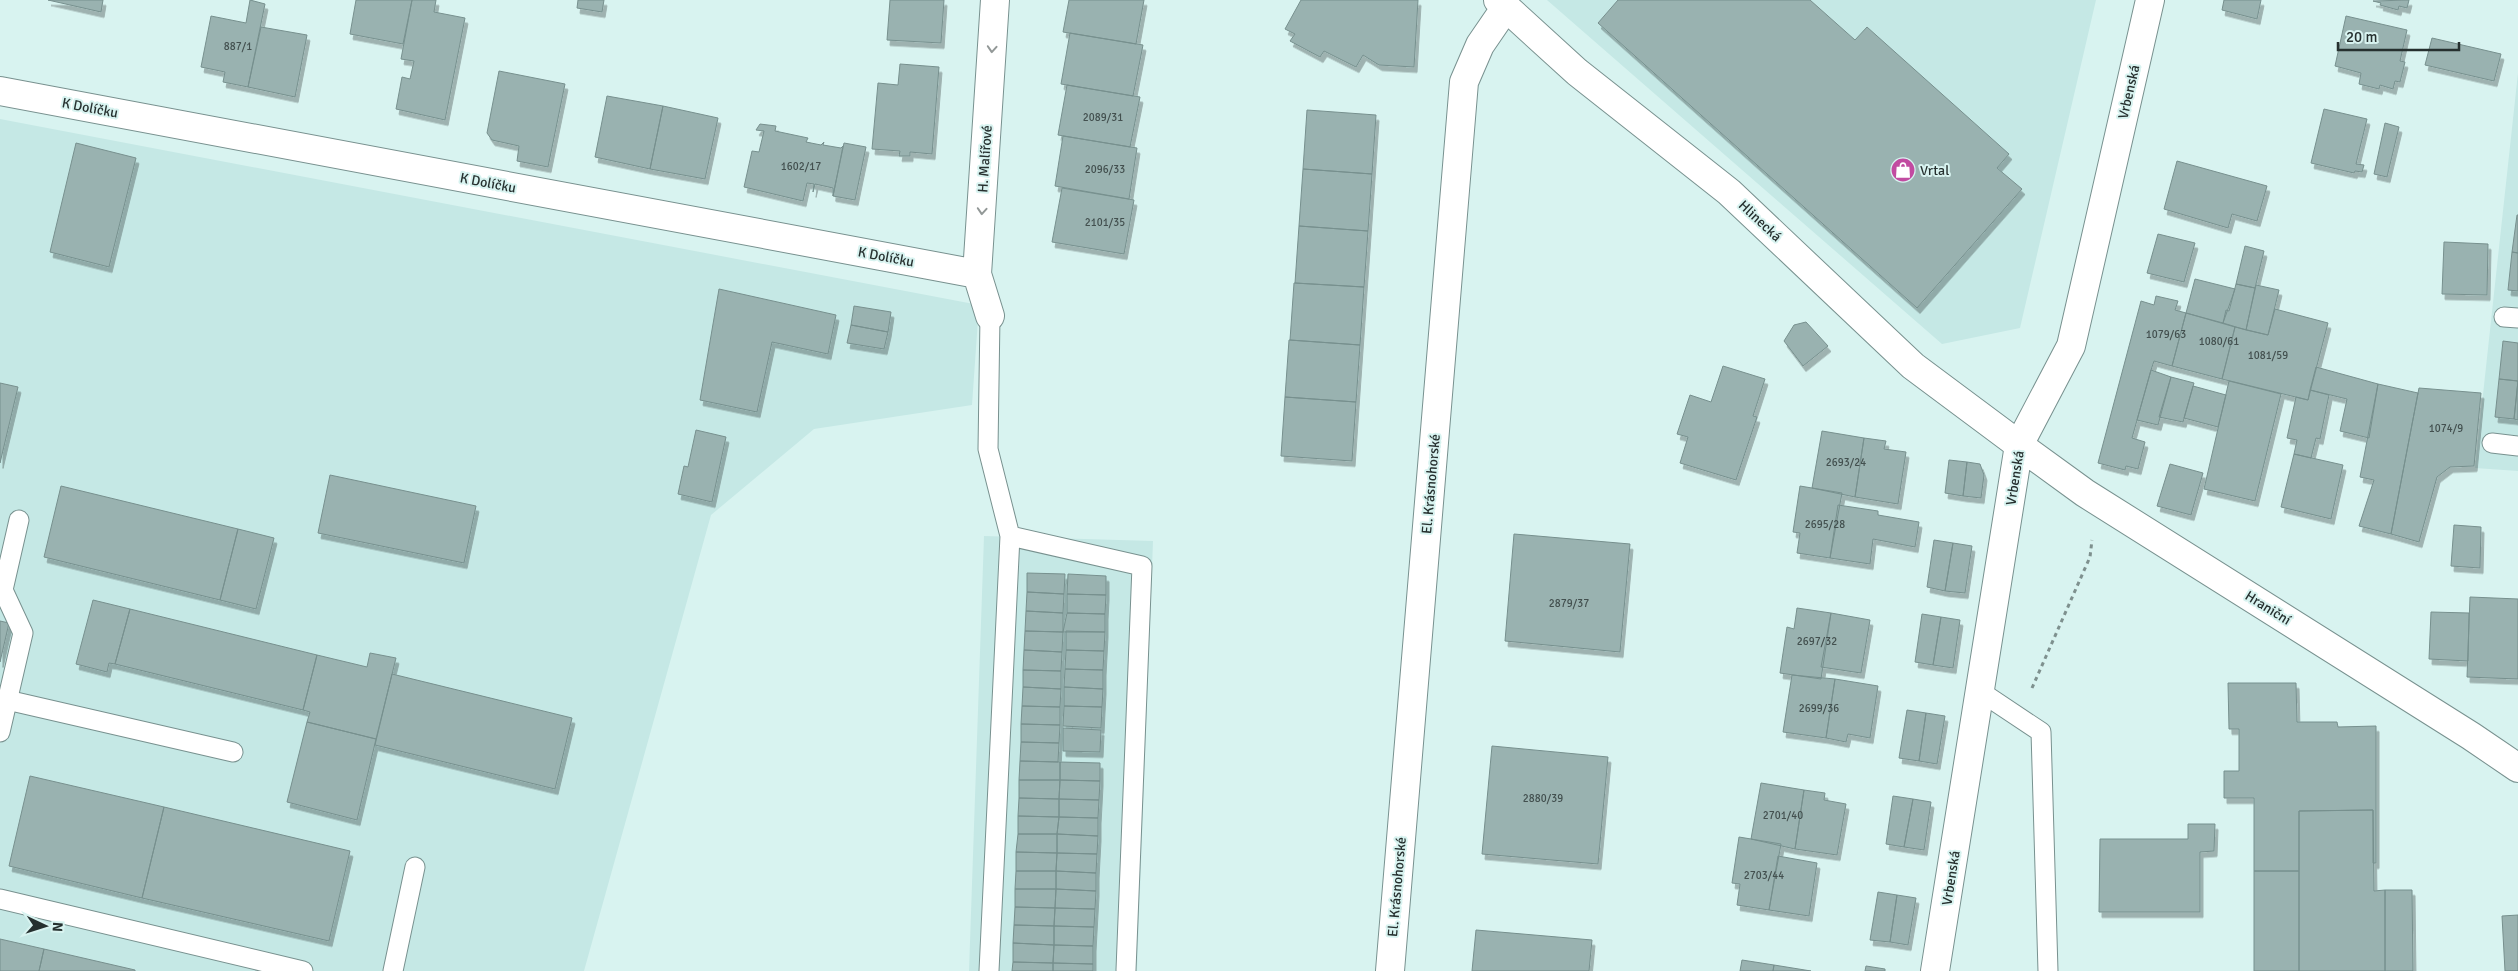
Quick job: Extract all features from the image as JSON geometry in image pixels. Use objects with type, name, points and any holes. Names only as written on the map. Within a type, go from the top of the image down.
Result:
[{"type":"street","name":"H. Malířové","points":[[990,316],[977,274],[995,0]]},
{"type":"street","name":"Vrbenská","points":[[1935,971],[2020,445],[2072,346],[2150,0]]},
{"type":"street","name":"Hlinecká","points":[[1502,4],[1577,72],[1729,192],[1913,366],[2020,445]]},
{"type":"street","name":"El. Krásnohorské","points":[[1390,971],[1464,82],[1480,45],[1502,4]]},
{"type":"street","name":"K Dolíčku","points":[[0,91],[977,274]]},
{"type":"street","name":"Hraniční","points":[[2020,445],[2095,499],[2471,736],[2518,768]]},
{"type":"lane","points":[[989,971],[1010,536],[988,449],[990,316]]},
{"type":"lane","points":[[2492,443],[2518,446]]},
{"type":"lane","points":[[0,732],[23,634],[3,590],[19,520]]},
{"type":"lane","points":[[1010,536],[1142,566],[1126,970]]},
{"type":"lane","points":[[1981,692],[2041,732],[2048,971]]},
{"type":"lane","points":[[7,700],[234,752]]},
{"type":"lane","points":[[393,971],[415,867]]},
{"type":"lane","points":[[0,899],[303,971]]},
{"type":"path","points":[[2015,715],[2027,698],[2090,557],[2095,499]]},
{"type":"shaded area","points":[[1547,0],[2096,0],[2020,328],[1942,344]]},
{"type":"shaded area","points":[[2518,73],[2518,471],[2475,468]]},
{"type":"shaded area","points":[[0,119],[979,305],[972,405],[814,429],[711,515],[584,971],[0,971]]},
{"type":"shaded area","points":[[984,536],[1153,541],[1137,971],[969,971]]},
{"type":"building","points":[[48,0],[103,0],[101,12]]},
{"type":"building","points":[[250,0],[265,4],[248,87],[223,82],[225,72],[201,67],[211,16],[246,23]]},
{"type":"building","points":[[356,0],[412,0],[403,44],[350,34]]},
{"type":"building","points":[[412,0],[436,0],[434,12],[465,18],[445,120],[396,109],[402,77],[410,79],[414,61],[401,59]]},
{"type":"building","points":[[578,0],[604,0],[602,12],[577,8]]},
{"type":"building","points":[[890,0],[944,0],[941,43],[887,40]]},
{"type":"building","points":[[1069,0],[1144,0],[1136,44],[1063,32]]},
{"type":"building","points":[[1301,0],[1418,0],[1414,67],[1379,65],[1363,55],[1356,67],[1324,51],[1320,57],[1290,41],[1295,34],[1285,29]]},
{"type":"building","points":[[1618,0],[1810,0],[1855,40],[1867,27],[2009,154],[1997,168],[2022,189],[1917,308],[1598,23]]},
{"type":"building","points":[[2224,0],[2261,0],[2257,19],[2222,10]]},
{"type":"building","points":[[2409,0],[2407,8],[2399,6],[2398,10],[2373,1]]},
{"type":"building","points":[[2346,16],[2407,30],[2400,61],[2405,62],[2400,82],[2395,81],[2393,89],[2380,85],[2379,89],[2359,84],[2361,73],[2335,66]]},
{"type":"building","points":[[261,27],[307,35],[295,97],[248,87]]},
{"type":"building","points":[[1070,33],[1143,45],[1133,96],[1061,84]]},
{"type":"building","points":[[2432,38],[2501,54],[2494,81],[2425,65]]},
{"type":"building","points":[[900,64],[939,67],[932,154],[910,152],[910,156],[899,156],[900,151],[872,149],[878,83],[898,85]]},
{"type":"building","points":[[499,71],[565,84],[548,167],[517,161],[519,146],[492,140],[487,133]]},
{"type":"building","points":[[1067,85],[1140,97],[1130,147],[1058,135]]},
{"type":"building","points":[[607,96],[663,106],[650,169],[595,157]]},
{"type":"building","points":[[663,106],[718,118],[705,179],[650,169]]},
{"type":"building","points":[[2324,109],[2367,119],[2356,164],[2364,165],[2362,172],[2355,171],[2354,173],[2311,163]]},
{"type":"building","points":[[1307,110],[1376,115],[1372,174],[1303,169]]},
{"type":"building","points":[[2385,123],[2399,127],[2387,177],[2374,174]]},
{"type":"building","points":[[760,124],[776,126],[775,131],[808,138],[806,142],[821,145],[824,142],[823,145],[841,148],[843,146],[833,196],[833,188],[815,184],[813,192],[814,184],[807,183],[803,201],[744,187],[752,151],[759,152],[764,131],[756,130]]},
{"type":"building","points":[[1063,136],[1137,148],[1129,199],[1055,186]]},
{"type":"building","points":[[76,143],[136,158],[109,267],[50,252]]},
{"type":"building","points":[[844,143],[866,147],[855,200],[833,196]]},
{"type":"building","points":[[2177,161],[2267,186],[2257,221],[2232,214],[2228,228],[2164,209]]},
{"type":"building","points":[[1303,169],[1372,174],[1368,231],[1299,226]]},
{"type":"building","points":[[1062,188],[1134,200],[1124,254],[1052,242]]},
{"type":"building","points":[[2518,215],[2518,253],[2512,252]]},
{"type":"building","points":[[1299,226],[1368,231],[1364,287],[1295,283]]},
{"type":"building","points":[[2158,234],[2195,243],[2184,282],[2147,273]]},
{"type":"building","points":[[2444,242],[2488,244],[2487,295],[2442,294]]},
{"type":"building","points":[[2245,246],[2264,251],[2255,288],[2236,284]]},
{"type":"building","points":[[2512,252],[2518,253],[2518,291],[2508,290]]},
{"type":"building","points":[[2195,279],[2235,289],[2223,323],[2186,313]]},
{"type":"building","points":[[1294,283],[1364,287],[1360,345],[1290,340]]},
{"type":"building","points":[[2236,284],[2255,288],[2246,330],[2223,323],[2226,310],[2229,311]]},
{"type":"building","points":[[2256,285],[2279,290],[2268,335],[2246,330]]},
{"type":"building","points":[[719,289],[836,315],[828,354],[772,342],[757,412],[700,400]]},
{"type":"building","points":[[2156,296],[2178,301],[2175,310],[2186,313],[2172,366],[2154,361],[2151,370],[2132,438],[2145,442],[2138,469],[2126,466],[2125,470],[2098,463],[2141,301],[2154,305]]},
{"type":"building","points":[[854,306],[891,312],[888,332],[851,325]]},
{"type":"building","points":[[2275,309],[2328,323],[2308,400],[2222,379],[2235,327],[2268,335]]},
{"type":"building","points":[[2186,313],[2235,327],[2222,379],[2172,366]]},
{"type":"building","points":[[1806,322],[1828,346],[1803,366],[1784,341],[1794,325]]},
{"type":"building","points":[[851,325],[888,332],[884,349],[847,343]]},
{"type":"building","points":[[1289,340],[1360,345],[1356,402],[1285,397]]},
{"type":"building","points":[[2503,341],[2518,343],[2518,381],[2499,379]]},
{"type":"building","points":[[1723,366],[1765,379],[1753,416],[1757,417],[1736,480],[1680,463],[1688,437],[1677,434],[1690,395],[1711,402]]},
{"type":"building","points":[[2316,367],[2378,384],[2369,438],[2340,431],[2347,399],[2310,390]]},
{"type":"building","points":[[2151,370],[2171,377],[2158,425],[2137,420]]},
{"type":"building","points":[[2171,377],[2194,383],[2183,422],[2159,417]]},
{"type":"building","points":[[2499,379],[2518,381],[2514,419],[2495,417]]},
{"type":"building","points":[[2229,381],[2281,394],[2255,501],[2204,489]]},
{"type":"building","points":[[2518,381],[2518,420],[2514,419]]},
{"type":"building","points":[[0,383],[18,387],[0,463]]},
{"type":"building","points":[[2378,384],[2418,393],[2391,534],[2359,526],[2374,480],[2360,477]]},
{"type":"building","points":[[2193,386],[2226,395],[2218,427],[2184,418]]},
{"type":"building","points":[[2419,388],[2481,393],[2474,466],[2450,467],[2437,477],[2419,542],[2391,534]]},
{"type":"building","points":[[2310,390],[2329,395],[2320,439],[2316,438],[2311,458],[2294,454],[2297,440],[2287,438],[2296,397],[2308,400]]},
{"type":"building","points":[[1285,397],[1356,402],[1352,461],[1281,456]]},
{"type":"building","points":[[696,430],[726,437],[712,502],[678,494],[684,466],[688,467]]},
{"type":"building","points":[[1822,431],[1864,438],[1855,497],[1812,488]]},
{"type":"building","points":[[1864,438],[1886,441],[1884,449],[1906,452],[1898,504],[1855,497]]},
{"type":"building","points":[[2294,454],[2343,465],[2331,519],[2281,507]]},
{"type":"building","points":[[1949,460],[1967,462],[1963,496],[1945,493]]},
{"type":"building","points":[[1967,462],[1980,464],[1984,475],[1981,498],[1963,496]]},
{"type":"building","points":[[2170,464],[2203,473],[2191,515],[2157,506]]},
{"type":"building","points":[[330,475],[476,506],[464,563],[318,533]]},
{"type":"building","points":[[61,486],[238,529],[220,600],[44,557]]},
{"type":"building","points":[[1800,486],[1842,493],[1830,558],[1797,553],[1800,533],[1793,532]]},
{"type":"building","points":[[1838,505],[1878,511],[1878,515],[1919,522],[1915,547],[1873,539],[1870,564],[1830,558]]},
{"type":"building","points":[[2454,525],[2481,527],[2480,568],[2451,566]]},
{"type":"building","points":[[238,529],[274,538],[256,609],[220,600]]},
{"type":"building","points":[[1514,534],[1630,544],[1620,652],[1505,641]]},
{"type":"building","points":[[1934,540],[1953,543],[1945,591],[1927,587]]},
{"type":"building","points":[[1953,543],[1972,546],[1965,593],[1945,591]]},
{"type":"building","points":[[1027,573],[1065,574],[1064,594],[1027,592]]},
{"type":"building","points":[[1068,574],[1106,576],[1106,595],[1067,594]]},
{"type":"building","points":[[1027,592],[1064,594],[1063,613],[1026,611]]},
{"type":"building","points":[[1067,594],[1106,595],[1105,614],[1067,613]]},
{"type":"building","points":[[2470,597],[2518,599],[2518,679],[2467,677]]},
{"type":"building","points":[[93,600],[130,609],[115,664],[109,663],[107,672],[76,664]]},
{"type":"building","points":[[1797,608],[1831,613],[1821,679],[1780,673],[1787,627],[1794,629]]},
{"type":"building","points":[[130,609],[317,655],[303,710],[115,664]]},
{"type":"building","points":[[1026,611],[1063,613],[1063,632],[1025,631]]},
{"type":"building","points":[[2431,612],[2469,613],[2468,661],[2429,659]]},
{"type":"building","points":[[1067,613],[1105,614],[1105,632],[1063,632]]},
{"type":"building","points":[[1831,613],[1870,620],[1861,673],[1821,667]]},
{"type":"building","points":[[1922,614],[1941,617],[1933,665],[1915,662]]},
{"type":"building","points":[[1941,617],[1960,620],[1953,668],[1933,665]]},
{"type":"building","points":[[0,621],[9,623],[0,662]]},
{"type":"building","points":[[1025,631],[1063,632],[1062,652],[1024,650]]},
{"type":"building","points":[[1066,631],[1105,632],[1104,651],[1066,650]]},
{"type":"building","points":[[1024,650],[1062,652],[1061,671],[1023,670]]},
{"type":"building","points":[[1066,650],[1104,651],[1103,670],[1065,669]]},
{"type":"building","points":[[370,653],[396,658],[376,739],[307,722],[310,712],[303,710],[317,655],[367,667]]},
{"type":"building","points":[[1065,669],[1103,670],[1103,689],[1064,687]]},
{"type":"building","points":[[1023,670],[1061,671],[1061,689],[1023,687]]},
{"type":"building","points":[[392,674],[572,718],[555,789],[375,745]]},
{"type":"building","points":[[1792,675],[1835,679],[1826,738],[1783,732]]},
{"type":"building","points":[[1835,679],[1878,686],[1870,738],[1848,734],[1846,742],[1826,738]]},
{"type":"building","points":[[2228,683],[2296,683],[2297,722],[2337,722],[2338,727],[2376,726],[2376,863],[2373,863],[2373,810],[2299,811],[2299,871],[2254,871],[2254,798],[2224,798],[2224,771],[2239,771],[2239,729],[2229,729]]},
{"type":"building","points":[[1023,687],[1061,689],[1060,707],[1022,706]]},
{"type":"building","points":[[1064,687],[1103,689],[1102,707],[1064,706]]},
{"type":"building","points":[[1022,706],[1060,707],[1060,725],[1021,724]]},
{"type":"building","points":[[1064,706],[1102,707],[1101,728],[1063,726]]},
{"type":"building","points":[[1907,710],[1926,713],[1919,761],[1899,758]]},
{"type":"building","points":[[1926,713],[1945,716],[1937,764],[1919,761]]},
{"type":"building","points":[[307,722],[376,739],[357,820],[287,802]]},
{"type":"building","points":[[1021,724],[1060,725],[1059,743],[1021,742]]},
{"type":"building","points":[[1063,728],[1101,730],[1100,752],[1063,751]]},
{"type":"building","points":[[1021,742],[1059,743],[1058,762],[1020,761]]},
{"type":"building","points":[[1492,746],[1608,757],[1598,864],[1482,854]]},
{"type":"building","points":[[1020,761],[1060,762],[1060,780],[1019,780]]},
{"type":"building","points":[[1060,762],[1100,763],[1100,781],[1060,780]]},
{"type":"building","points":[[30,776],[164,807],[142,898],[9,866]]},
{"type":"building","points":[[1019,780],[1060,780],[1059,799],[1019,798]]},
{"type":"building","points":[[1060,780],[1100,781],[1099,800],[1059,799]]},
{"type":"building","points":[[1761,783],[1804,790],[1795,849],[1751,839]]},
{"type":"building","points":[[1804,790],[1825,793],[1824,800],[1846,804],[1837,855],[1795,849]]},
{"type":"building","points":[[1893,796],[1913,799],[1904,847],[1886,844]]},
{"type":"building","points":[[1019,798],[1059,799],[1059,817],[1018,816]]},
{"type":"building","points":[[1059,799],[1099,800],[1098,818],[1059,817]]},
{"type":"building","points":[[1913,799],[1931,802],[1924,850],[1904,847]]},
{"type":"building","points":[[164,807],[350,851],[329,941],[142,898]]},
{"type":"building","points":[[2373,810],[2374,891],[2385,890],[2385,971],[2299,971],[2299,811]]},
{"type":"building","points":[[1018,816],[1059,817],[1057,834],[1018,834]]},
{"type":"building","points":[[1059,817],[1098,818],[1098,836],[1057,834]]},
{"type":"building","points":[[2188,824],[2215,824],[2214,851],[2200,852],[2200,912],[2099,912],[2100,839],[2188,839]]},
{"type":"building","points":[[1018,834],[1057,834],[1057,853],[1016,852]]},
{"type":"building","points":[[1057,834],[1098,836],[1097,854],[1057,853]]},
{"type":"building","points":[[1739,837],[1781,844],[1769,910],[1737,905],[1740,884],[1732,883]]},
{"type":"building","points":[[1016,852],[1057,853],[1056,871],[1016,871]]},
{"type":"building","points":[[1057,853],[1097,854],[1096,873],[1056,871]]},
{"type":"building","points":[[1778,856],[1817,863],[1809,916],[1769,910]]},
{"type":"building","points":[[1016,871],[1056,871],[1056,889],[1015,889]]},
{"type":"building","points":[[1056,871],[1096,873],[1096,891],[1056,889]]},
{"type":"building","points":[[2254,871],[2299,871],[2299,971],[2254,971]]},
{"type":"building","points":[[1015,889],[1056,889],[1055,908],[1015,907]]},
{"type":"building","points":[[1056,889],[1096,891],[1095,909],[1055,908]]},
{"type":"building","points":[[2385,890],[2412,890],[2413,971],[2385,971]]},
{"type":"building","points":[[1878,892],[1897,895],[1890,942],[1870,940]]},
{"type":"building","points":[[1897,895],[1916,898],[1908,945],[1890,942]]},
{"type":"building","points":[[1015,907],[1055,908],[1054,926],[1014,925]]},
{"type":"building","points":[[1055,908],[1095,909],[1094,927],[1054,926]]},
{"type":"building","points":[[2518,915],[2518,971],[2505,971],[2502,916]]},
{"type":"building","points":[[1014,925],[1054,926],[1054,945],[1013,943]]},
{"type":"building","points":[[1054,926],[1094,927],[1093,946],[1054,945]]},
{"type":"building","points":[[1476,930],[1592,940],[1589,971],[1472,971]]},
{"type":"building","points":[[0,939],[44,949],[39,971],[0,971]]},
{"type":"building","points":[[1013,943],[1054,945],[1053,963],[1013,962]]},
{"type":"building","points":[[1054,945],[1093,946],[1093,964],[1053,963]]},
{"type":"building","points":[[44,949],[135,970],[135,971],[39,971]]},
{"type":"building","points":[[1742,960],[1774,965],[1773,971],[1740,971]]},
{"type":"building","points":[[1013,962],[1053,963],[1053,971],[1012,971]]},
{"type":"building","points":[[1053,963],[1093,964],[1093,971],[1053,971]]},
{"type":"building","points":[[1774,965],[1811,971],[1773,971]]},
{"type":"building","points":[[1866,966],[1885,969],[1885,971],[1865,971]]},
{"type":"place","name":"Vrtal","points":[[1903,170]]}]
